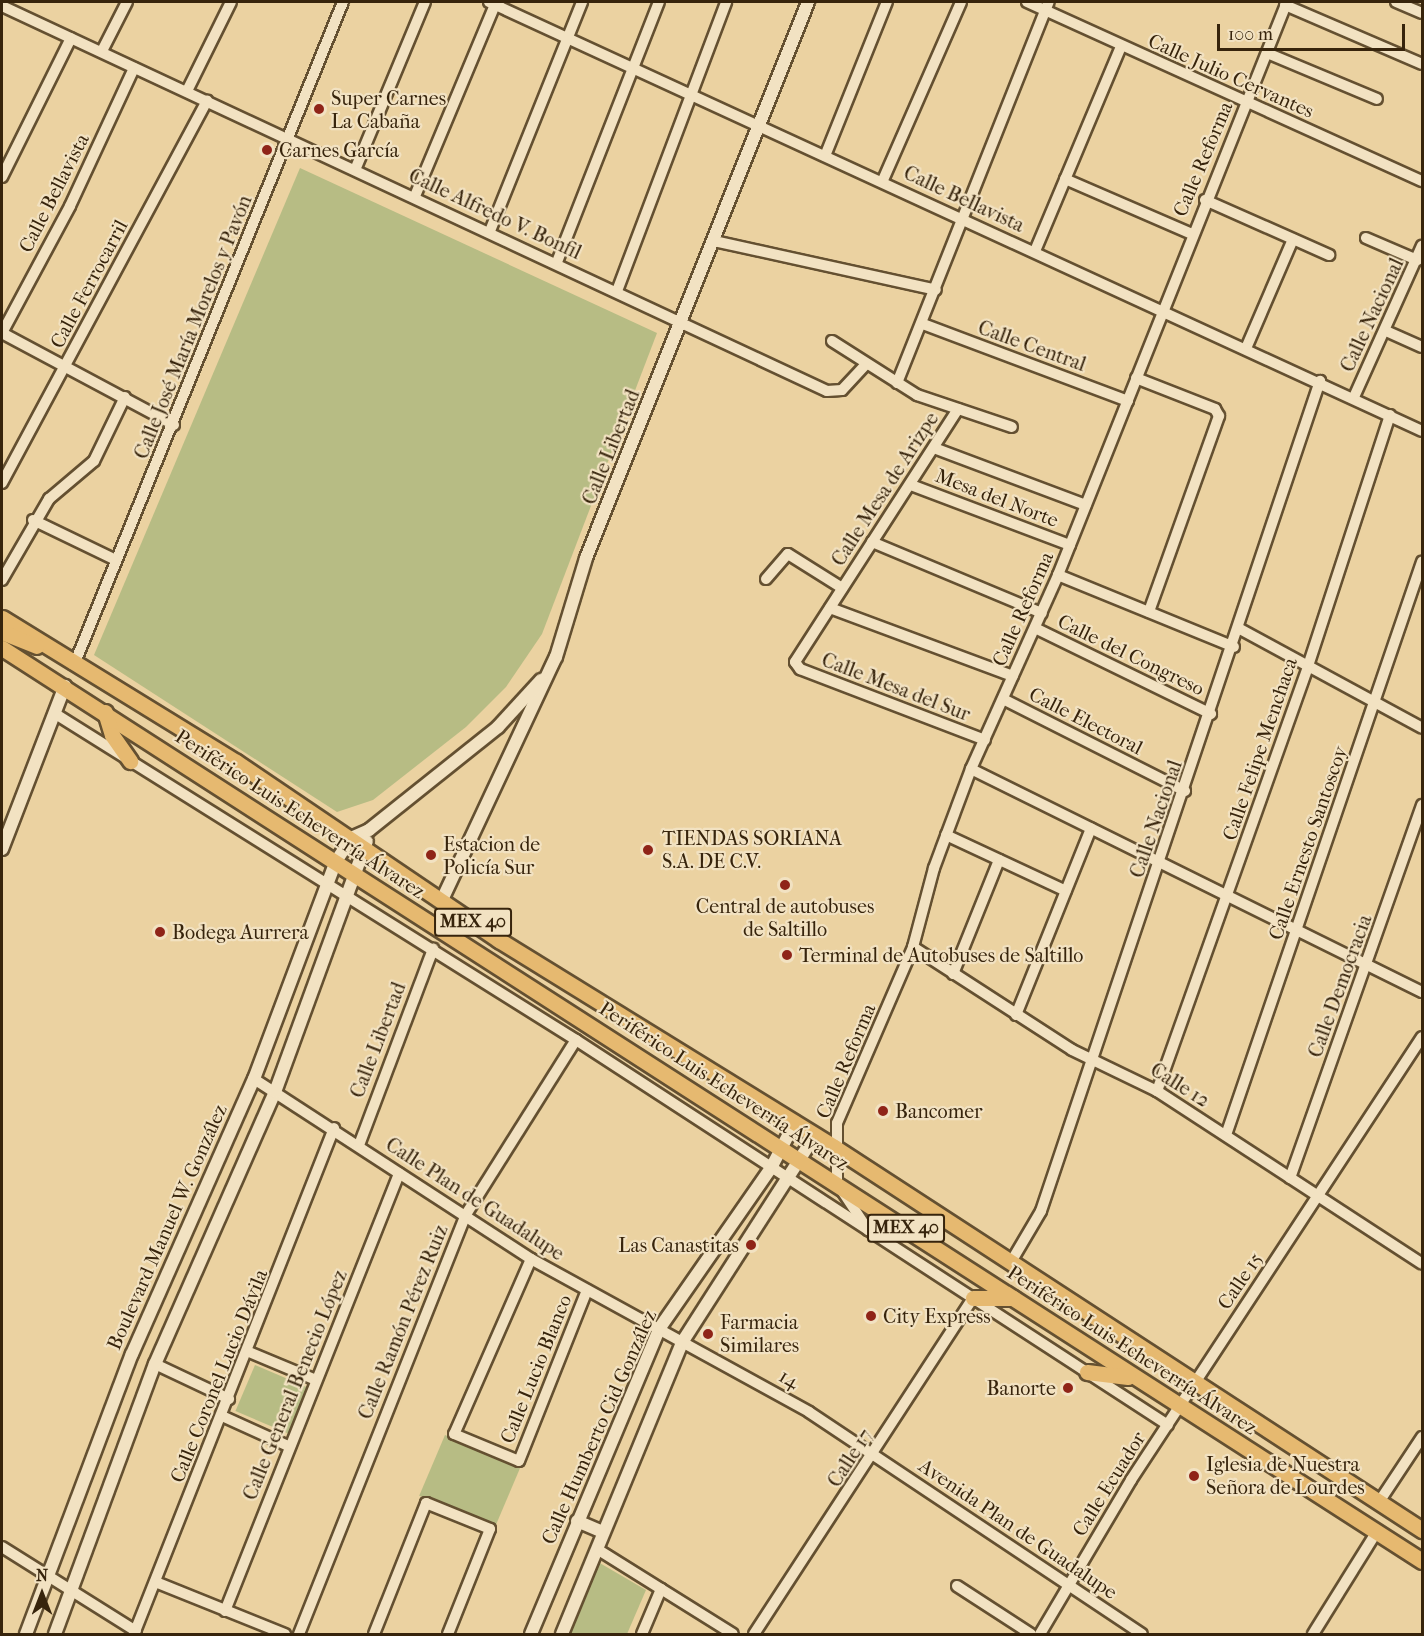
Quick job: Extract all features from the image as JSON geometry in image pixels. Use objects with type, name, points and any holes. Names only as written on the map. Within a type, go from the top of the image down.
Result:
[{"type":"main road","name":"Periférico Luis Echeverría Álvarez","points":[[2,618],[351,838],[441,902],[834,1147],[1011,1262],[1192,1385],[1422,1530]]},
{"type":"main road","points":[[2,632],[45,647]]},
{"type":"main road","name":"Periférico Luis Echeverría Álvarez","points":[[2,648],[65,686],[335,863],[837,1183],[1131,1377],[1422,1561]]},
{"type":"main road","points":[[105,712],[112,735],[130,761]]},
{"type":"main road","points":[[973,1299],[1013,1298]]},
{"type":"main road","points":[[1087,1372],[1131,1377]]},
{"type":"street","points":[[102,51],[126,2]]},
{"type":"street","points":[[187,91],[231,2]]},
{"type":"street","name":"Calle José María Morelos y Pavón","points":[[74,665],[174,425],[343,2]]},
{"type":"street","points":[[355,170],[425,2]]},
{"type":"street","points":[[415,196],[494,2]]},
{"type":"street","name":"Calle Bellavista","points":[[494,2],[568,40],[1247,346],[1422,431]]},
{"type":"street","points":[[490,231],[582,2]]},
{"type":"street","points":[[557,262],[634,69],[658,2]]},
{"type":"street","points":[[617,291],[726,2]]},
{"type":"street","name":"Calle Libertad","points":[[441,902],[541,680],[556,657],[586,558],[682,323],[808,2]]},
{"type":"street","points":[[825,156],[887,2]]},
{"type":"street","points":[[882,180],[961,2]]},
{"type":"street","name":"Calle Julio Cervantes","points":[[1027,2],[1047,6],[1121,46],[1422,181]]},
{"type":"street","points":[[1396,2],[1422,13]]},
{"type":"street","points":[[1286,3],[1422,64]]},
{"type":"street","name":"Calle Reforma","points":[[868,1230],[837,1183],[834,1147],[837,1123],[913,947],[946,835],[971,770],[1058,575],[1205,200],[1286,3]]},
{"type":"street","name":"Calle Alfredo V. Bonfil","points":[[3,6],[287,140],[557,262],[831,392],[844,389],[866,364]]},
{"type":"street","points":[[897,383],[923,324],[962,218],[1047,6]]},
{"type":"street","points":[[2,177],[71,38]]},
{"type":"street","points":[[1035,251],[1121,46]]},
{"type":"street","points":[[1267,53],[1377,99]]},
{"type":"street","name":"Calle Bellavista","points":[[2,333],[70,206],[134,68]]},
{"type":"street","name":"Calle Ferrocarril","points":[[2,483],[207,101]]},
{"type":"street","points":[[1065,179],[1192,234]]},
{"type":"street","points":[[1205,200],[1329,255]]},
{"type":"street","points":[[1366,238],[1418,260]]},
{"type":"street","points":[[1247,346],[1293,239]]},
{"type":"street","points":[[714,241],[936,290]]},
{"type":"street","name":"Calle Nacional","points":[[1354,397],[1418,260],[1422,246]]},
{"type":"street","name":"Calle Central","points":[[923,324],[1128,401]]},
{"type":"street","points":[[1386,331],[1422,347]]},
{"type":"street","points":[[2,333],[174,425]]},
{"type":"street","points":[[832,341],[897,383],[958,409],[1012,427]]},
{"type":"street","points":[[1136,378],[1215,409],[1220,416],[1149,612]]},
{"type":"street","name":"Calle Nacional","points":[[1011,1262],[1041,1211],[1091,1058],[1234,647],[1320,381]]},
{"type":"street","points":[[2,580],[33,520],[94,461],[125,398]]},
{"type":"street","name":"Calle Mesa de Arizpe","points":[[795,665],[958,409]]},
{"type":"street","name":"Calle Felipe Menchaca","points":[[1157,1091],[1229,895],[1308,666],[1390,415]]},
{"type":"street","points":[[934,448],[1086,505]]},
{"type":"street","name":"Mesa del Norte","points":[[911,485],[1070,545]]},
{"type":"street","points":[[33,520],[116,560]]},
{"type":"street","points":[[872,542],[1042,613]]},
{"type":"street","name":"Calle Mesa de Arizpe","points":[[766,579],[788,554],[842,588]]},
{"type":"street","name":"Calle Ernesto Santoscoy","points":[[1226,1135],[1422,562]]},
{"type":"street","points":[[1058,575],[1234,647]]},
{"type":"street","points":[[831,608],[1013,676]]},
{"type":"street","name":"Calle del Congreso","points":[[1035,628],[1211,714]]},
{"type":"street","points":[[1240,629],[1422,728]]},
{"type":"street","name":"Calle Mesa del Sur","points":[[795,665],[985,740]]},
{"type":"street","points":[[351,838],[369,830],[498,726],[541,680]]},
{"type":"street","points":[[2,849],[65,686]]},
{"type":"street","name":"Calle Electoral","points":[[1003,699],[1185,791]]},
{"type":"street","points":[[54,713],[433,948],[1168,1425]]},
{"type":"street","points":[[971,770],[1298,928],[1422,992]]},
{"type":"street","name":"Calle Democracia","points":[[1290,1178],[1368,963],[1422,805]]},
{"type":"street","points":[[1017,1015],[1092,828]]},
{"type":"street","points":[[55,1635],[73,1594],[155,1364],[275,1092],[353,874],[366,849],[369,830]]},
{"type":"street","points":[[946,835],[1066,891]]},
{"type":"street","name":"Boulevard Manuel W. González","points":[[26,1635],[50,1578],[132,1354],[254,1079],[326,880],[351,838]]},
{"type":"street","points":[[953,974],[999,860]]},
{"type":"street","name":"Calle 12","points":[[913,947],[1017,1015],[1091,1058],[1157,1091],[1422,1264]]},
{"type":"street","name":"Calle Libertad","points":[[359,1145],[433,948]]},
{"type":"street","name":"Calle 15","points":[[1192,1385],[1422,1037]]},
{"type":"street","name":"Calle Ramón Pérez Ruiz","points":[[299,1635],[465,1216],[576,1040]]},
{"type":"street","name":"Calle Plan de Guadalupe","points":[[254,1079],[334,1128],[531,1259],[682,1341]]},
{"type":"street","name":"Calle Humberto Cid González","points":[[531,1635],[659,1329],[771,1168],[795,1122]]},
{"type":"street","name":"Calle Coronel Lucio Dávila","points":[[135,1633],[158,1583],[334,1128]]},
{"type":"street","name":"Calle Humberto Cid González","points":[[562,1635],[682,1341],[815,1135]]},
{"type":"street","name":"Calle General Benecio López","points":[[225,1611],[288,1446],[399,1173]]},
{"type":"street","name":"Calle Lucio Blanco","points":[[531,1259],[454,1434],[519,1461],[587,1290]]},
{"type":"street","name":"Calle 17","points":[[754,1635],[973,1299]]},
{"type":"street","name":"14","points":[[682,1341],[874,1454]]},
{"type":"street","points":[[249,1352],[316,1380]]},
{"type":"street","points":[[155,1364],[229,1399]]},
{"type":"street","name":"Calle Ecuador","points":[[1040,1635],[1068,1584],[1192,1385]]},
{"type":"street","points":[[222,1416],[288,1446]]},
{"type":"street","points":[[1379,1502],[1422,1437]]},
{"type":"street","name":"Avenida Plan de Guadalupe","points":[[874,1454],[1142,1635]]},
{"type":"street","points":[[374,1635],[426,1503],[490,1529],[448,1635]]},
{"type":"street","points":[[577,1521],[603,1532]]},
{"type":"street","points":[[1313,1635],[1377,1531]]},
{"type":"street","points":[[2,1547],[135,1633]]},
{"type":"street","points":[[597,1549],[733,1635]]},
{"type":"street","points":[[158,1583],[285,1635]]},
{"type":"street","points":[[957,1586],[1031,1635]]},
{"type":"street","points":[[642,1635],[661,1589]]},
{"type":"green space","points":[[300,168],[657,333],[542,634],[506,687],[466,727],[373,800],[337,812],[94,655]]},
{"type":"green space","points":[[255,1365],[308,1388],[289,1434],[235,1411]]},
{"type":"green space","points":[[445,1435],[520,1467],[495,1528],[419,1496]]},
{"type":"green space","points":[[598,1562],[646,1590],[627,1634],[570,1634]]},
{"type":"place","name":"Super Carnes La Cabaña","points":[[319,109]]},
{"type":"place","name":"Carnes García","points":[[267,150]]},
{"type":"place","name":"TIENDAS SORIANA S.A. DE C.V.","points":[[648,850]]},
{"type":"place","name":"Estacion de Policía Sur","points":[[431,855]]},
{"type":"place","name":"Central de autobuses de Saltillo","points":[[785,885]]},
{"type":"place","name":"Bodega Aurrera","points":[[160,932]]},
{"type":"place","name":"Terminal de Autobuses de Saltillo","points":[[787,955]]},
{"type":"place","name":"Bancomer","points":[[883,1111]]},
{"type":"place","name":"Las Canastitas","points":[[751,1245]]},
{"type":"place","name":"City Express","points":[[871,1316]]},
{"type":"place","name":"Farmacia Similares","points":[[708,1334]]},
{"type":"place","name":"Banorte","points":[[1068,1388]]},
{"type":"place","name":"Iglesia de Nuestra Señora de Lourdes","points":[[1194,1476]]}]
